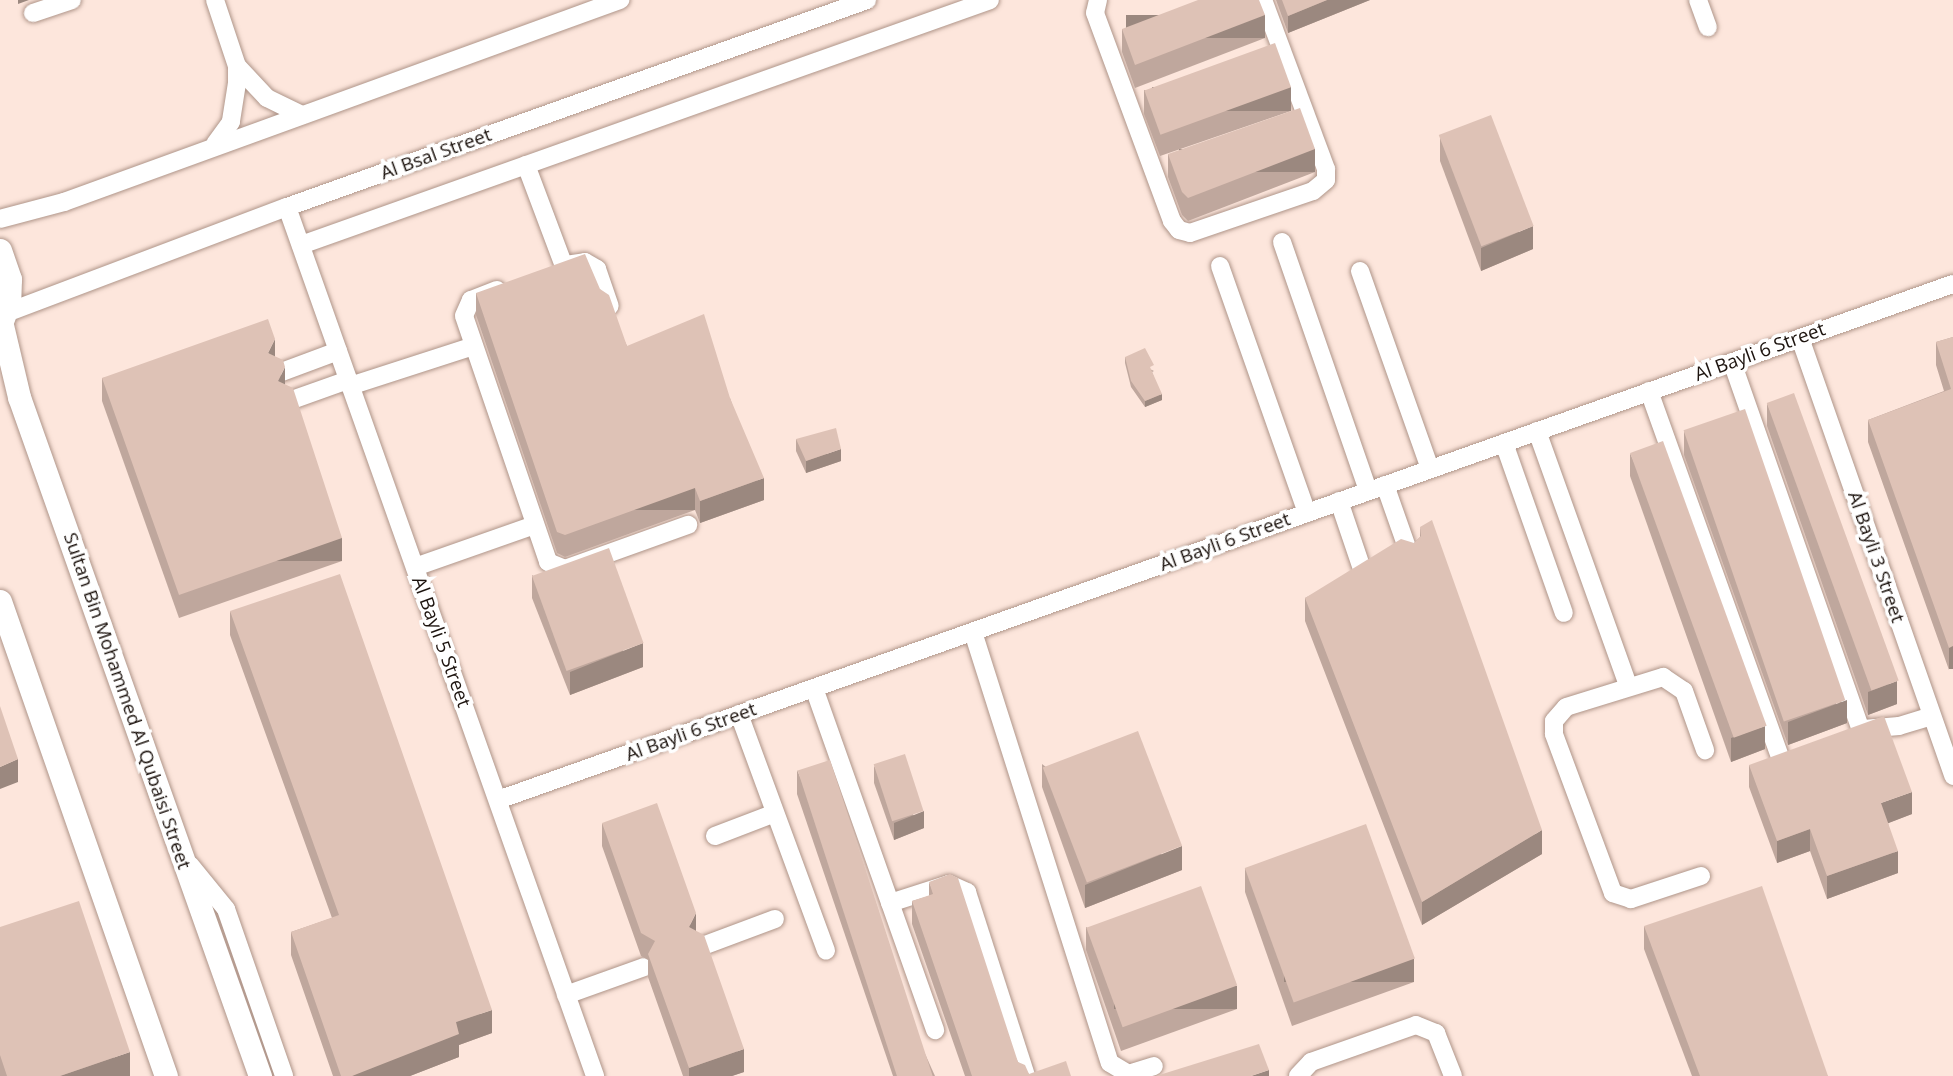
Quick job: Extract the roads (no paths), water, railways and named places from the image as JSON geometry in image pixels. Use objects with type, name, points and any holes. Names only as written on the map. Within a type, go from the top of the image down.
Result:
[{"type":"main road","name":"Sultan Bin Mohammed Al Qubaisi Street","points":[[0,250],[10,279],[3,322],[19,397],[260,1076]]},
{"type":"main road","points":[[0,601],[166,1076]]},
{"type":"street","points":[[33,13],[72,0]]},
{"type":"street","points":[[214,145],[225,134],[234,110],[237,66],[215,0]]},
{"type":"street","points":[[0,219],[64,202],[214,145],[620,0]]},
{"type":"street","name":"Al Bsal Street","points":[[3,322],[287,207],[867,0]]},
{"type":"street","points":[[301,245],[990,0]]},
{"type":"street","points":[[1098,0],[1095,13],[1136,102],[1160,168],[1172,221],[1184,233],[1318,189],[1326,180],[1326,169],[1301,119],[1275,51],[1263,0]]},
{"type":"street","points":[[1698,0],[1707,27]]},
{"type":"street","points":[[237,66],[267,98],[302,115]]},
{"type":"street","points":[[526,165],[558,268],[585,262],[597,269],[610,306]]},
{"type":"street","name":"Al Bayli 5 Street","points":[[287,207],[595,1076]]},
{"type":"street","points":[[1282,242],[1377,488],[1409,556]]},
{"type":"street","points":[[1220,266],[1307,513]]},
{"type":"street","points":[[1360,271],[1430,469]]},
{"type":"street","points":[[514,284],[467,304],[464,316],[548,562],[565,569],[688,525]]},
{"type":"street","name":"Al Bayli 6 Street","points":[[498,800],[1953,284]]},
{"type":"street","name":"Al Bayli 3 Street","points":[[1800,338],[1953,776]]},
{"type":"street","points":[[289,401],[474,346]]},
{"type":"street","points":[[279,373],[338,351]]},
{"type":"street","points":[[1732,362],[1861,730]]},
{"type":"street","points":[[1649,391],[1775,762],[1804,751]]},
{"type":"street","points":[[1537,431],[1628,685]]},
{"type":"street","points":[[1504,443],[1564,613]]},
{"type":"street","points":[[1339,502],[1361,566]]},
{"type":"street","points":[[415,567],[534,525]]},
{"type":"street","points":[[973,632],[1110,1063],[1128,1074],[1154,1066]]},
{"type":"street","points":[[1701,876],[1631,899],[1618,897],[1606,882],[1553,721],[1566,707],[1655,676],[1678,684],[1705,750]]},
{"type":"street","points":[[814,688],[935,1030]]},
{"type":"street","points":[[739,715],[826,950]]},
{"type":"street","points":[[1838,738],[1861,730],[1899,726],[1932,716]]},
{"type":"street","points":[[715,836],[775,813]]},
{"type":"street","points":[[178,847],[226,909],[284,1076]]},
{"type":"street","points":[[890,903],[949,884],[967,892],[1026,1076]]},
{"type":"street","points":[[700,947],[775,919]]},
{"type":"street","points":[[566,995],[645,967]]},
{"type":"street","points":[[1298,1076],[1311,1062],[1416,1025],[1436,1033],[1453,1076]]}]
